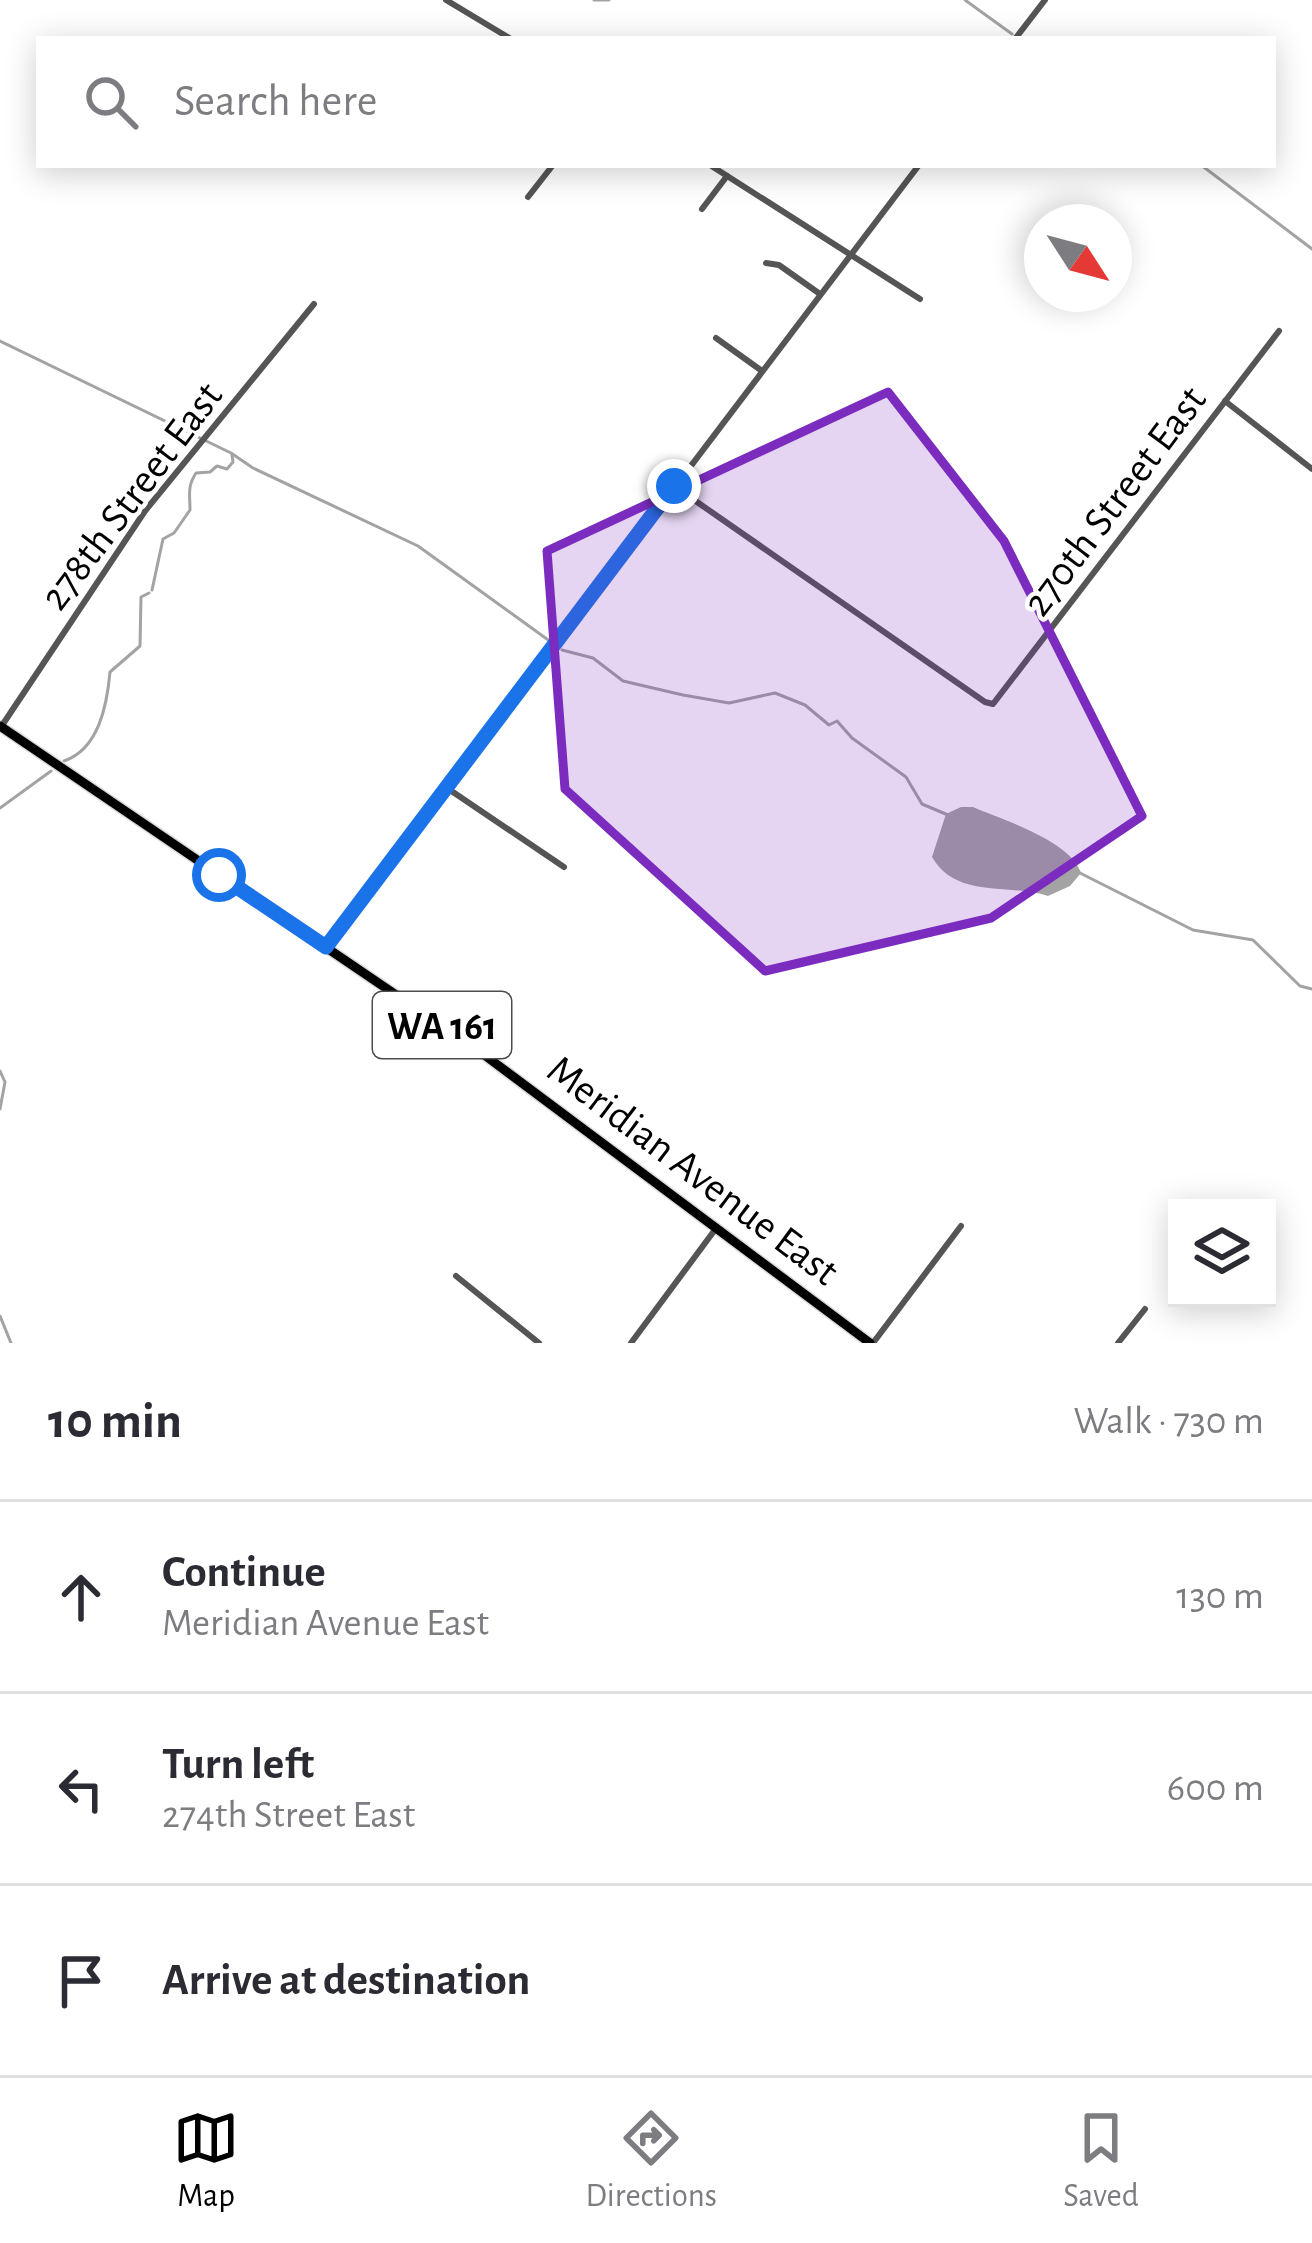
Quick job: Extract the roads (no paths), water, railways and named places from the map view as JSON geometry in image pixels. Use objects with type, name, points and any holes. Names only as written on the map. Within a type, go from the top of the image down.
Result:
[{"type":"main road","name":"Meridian Avenue East","points":[[1,726],[526,1084],[871,1343]]},
{"type":"street","points":[[446,0],[507,36]]},
{"type":"street","points":[[1018,36],[1045,0]]},
{"type":"street","points":[[528,197],[551,168]]},
{"type":"street","points":[[715,168],[920,299]]},
{"type":"street","points":[[326,947],[917,168]]},
{"type":"street","points":[[702,209],[727,176]]},
{"type":"street","points":[[766,263],[778,265],[820,294]]},
{"type":"street","name":"278th Street East","points":[[1,726],[145,511],[314,304]]},
{"type":"street","name":"270th Street East","points":[[674,486],[993,704],[1279,331]]},
{"type":"street","points":[[716,338],[762,371]]},
{"type":"street","points":[[1225,401],[1312,469]]},
{"type":"street","points":[[447,788],[563,867]]},
{"type":"street","points":[[871,1343],[961,1226]]},
{"type":"street","points":[[631,1343],[717,1227]]},
{"type":"street","points":[[456,1276],[539,1343]]},
{"type":"street","points":[[1118,1343],[1145,1310]]},
{"type":"waterway","points":[[594,0],[609,0]]},
{"type":"waterway","points":[[965,0],[1012,34]]},
{"type":"waterway","points":[[1205,168],[1312,249]]},
{"type":"waterway","points":[[0,341],[418,546],[551,642]]},
{"type":"waterway","points":[[152,590],[163,539],[174,533],[190,510],[190,487],[196,473],[217,466],[227,469],[232,455]]},
{"type":"waterway","points":[[64,761],[86,747],[93,736],[110,672],[140,646],[141,597],[149,593]]},
{"type":"waterway","points":[[562,650],[593,658],[623,681],[683,695],[729,703],[775,693],[805,705],[829,725],[837,721],[852,738],[906,777],[922,804],[948,815]]},
{"type":"waterway","points":[[0,808],[51,771]]},
{"type":"waterway","points":[[1078,872],[1193,930],[1253,940],[1300,986],[1312,989]]},
{"type":"waterway","points":[[0,1071],[5,1082],[0,1109]]},
{"type":"waterway","points":[[0,1316],[11,1343]]}]
